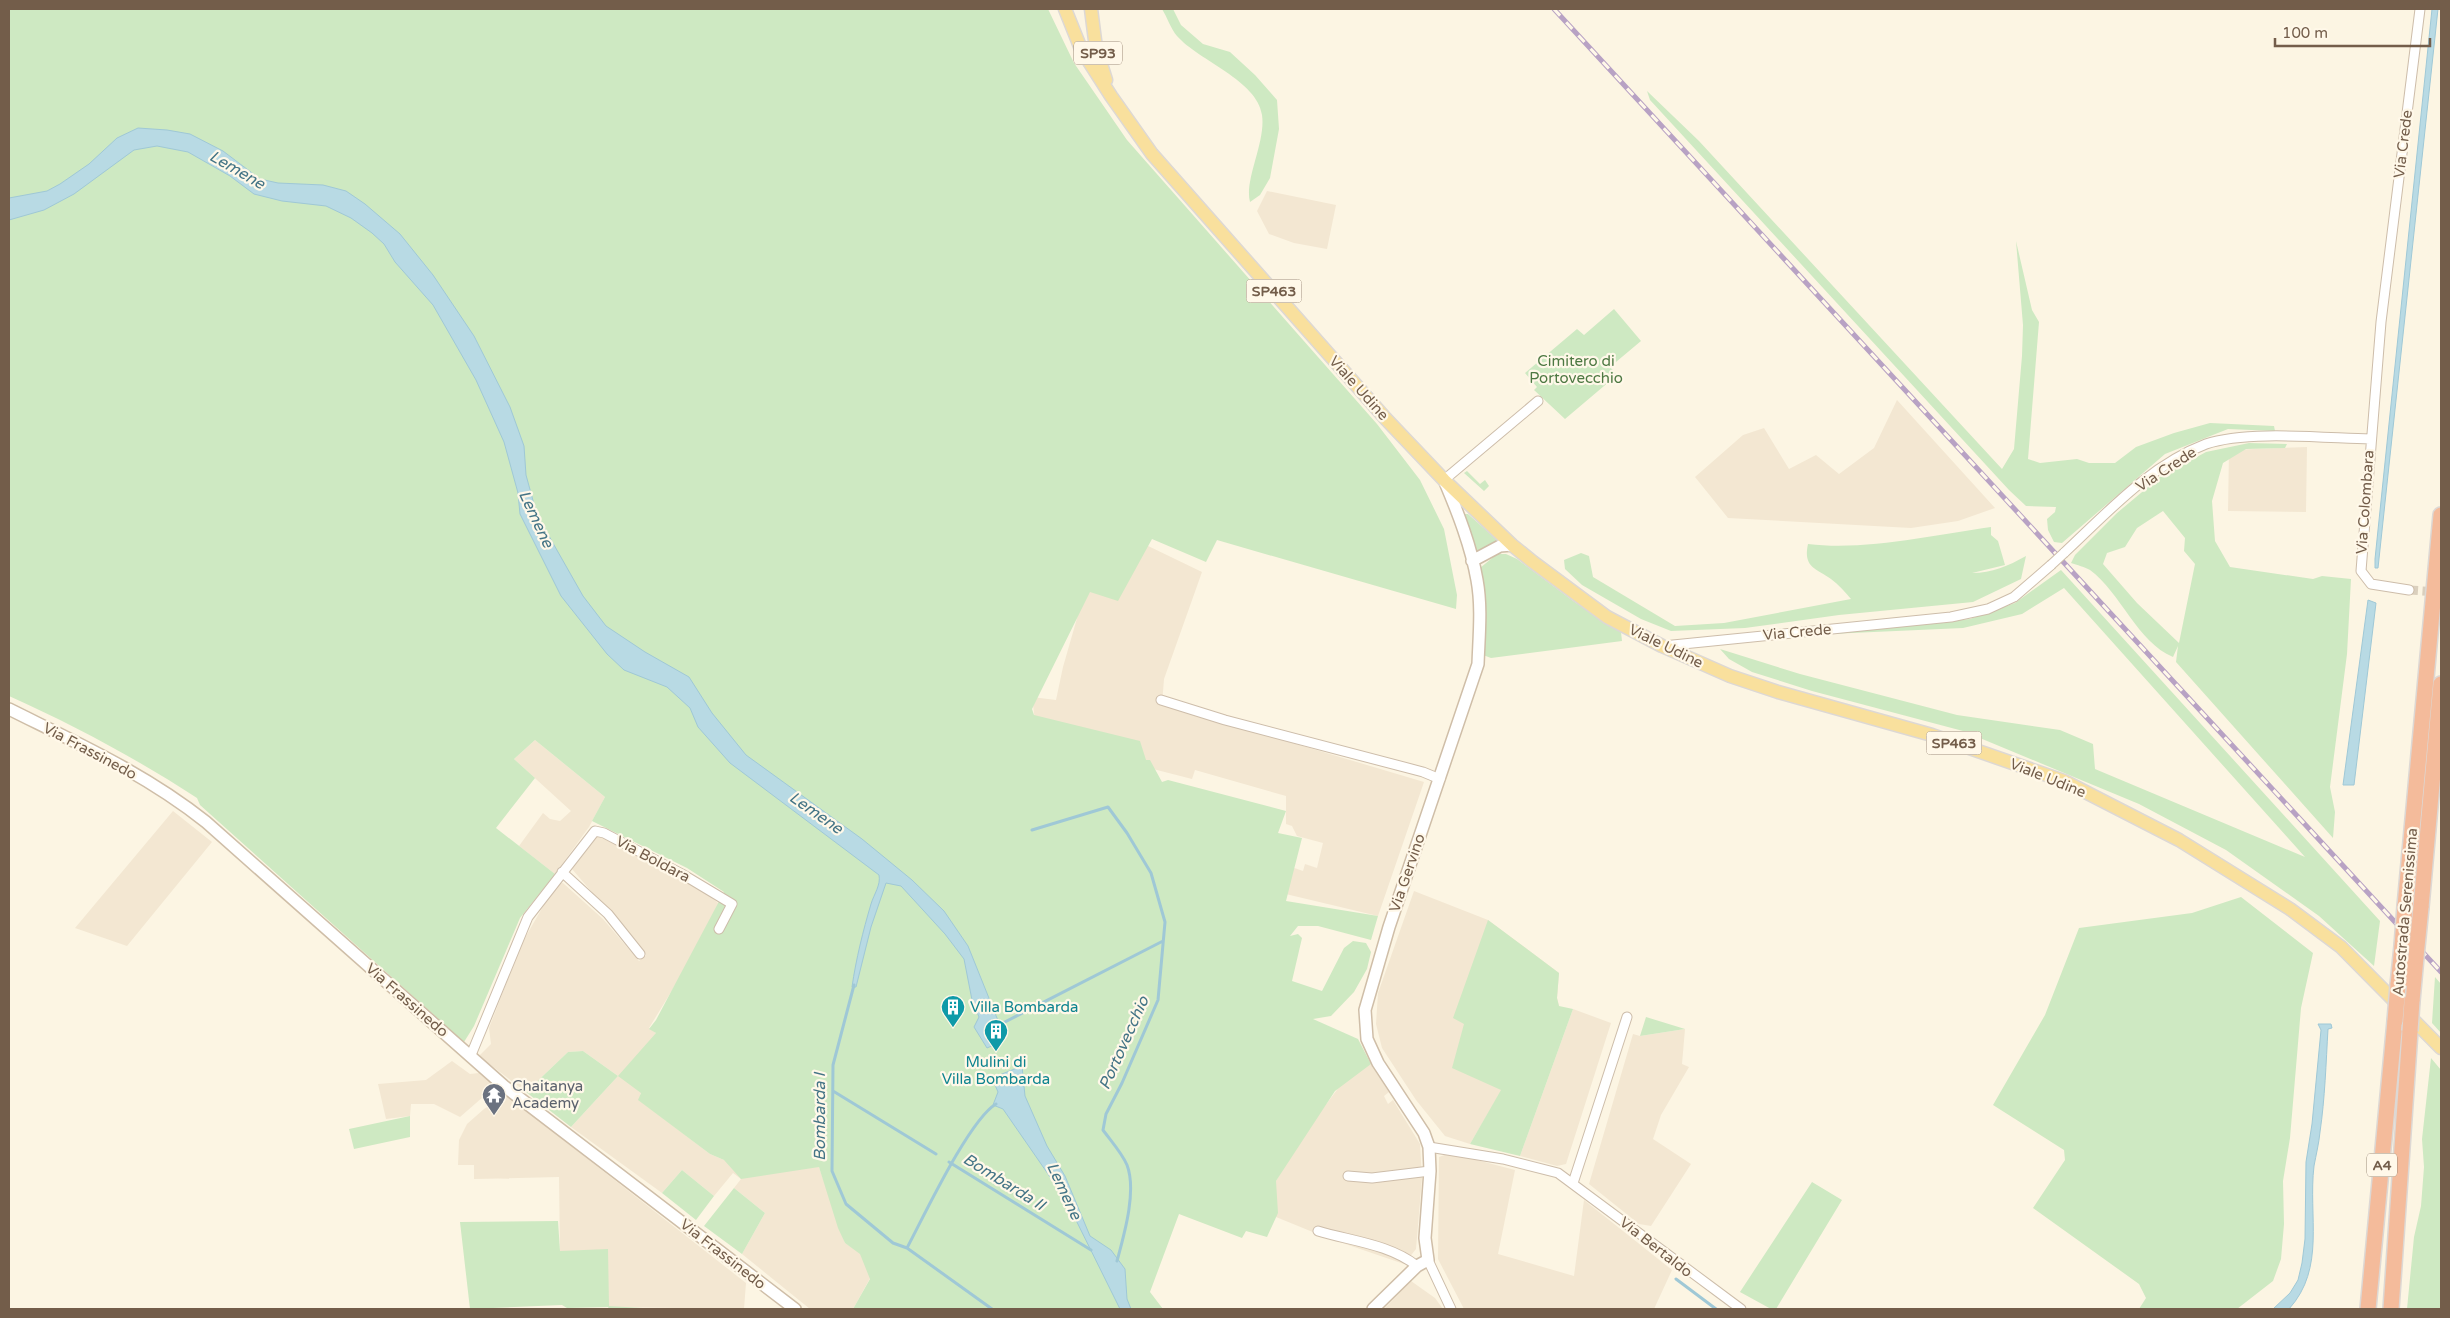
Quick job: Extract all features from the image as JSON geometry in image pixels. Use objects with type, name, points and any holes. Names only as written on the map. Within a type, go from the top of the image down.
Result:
[{"type":"highway","name":"Autostrada Serenissima","points":[[2368,1309],[2441,515]]},
{"type":"highway","name":"Autostrada Serenissima","points":[[2391,1309],[2412,1001],[2441,684]]},
{"type":"main road","name":"Viale Udine","points":[[1065,9],[1081,49],[1152,154],[1380,412],[1444,480],[1512,545],[1607,617],[1662,646],[1730,676],[1778,692],[1932,735],[2064,781],[2179,840],[2290,909],[2341,947],[2441,1048]]},
{"type":"main road","name":"SP93","points":[[1091,9],[1096,48],[1111,96]]},
{"type":"street","name":"Via Crede","points":[[1662,646],[1951,617],[1988,609],[2014,597],[2138,485],[2180,456],[2207,444],[2239,438],[2370,439],[2381,322],[2420,9]]},
{"type":"street","points":[[1444,480],[1538,401]]},
{"type":"street","name":"Via Colombara","points":[[2370,439],[2360,571],[2372,584],[2409,590]]},
{"type":"street","name":"Via Gervino","points":[[1422,1263],[1434,1147],[1378,1063],[1367,1039],[1365,1010],[1389,927],[1478,664],[1480,619],[1477,580],[1465,533],[1444,480]]},
{"type":"street","points":[[1472,561],[1500,546],[1512,545]]},
{"type":"street","points":[[1161,700],[1225,720],[1423,772],[1440,779]]},
{"type":"street","name":"Via Frassinedo","points":[[9,709],[108,758],[179,800],[504,1086],[795,1309]]},
{"type":"street","name":"Via Boldara","points":[[471,1055],[534,907],[592,833],[598,831],[682,874],[732,904],[719,929]]},
{"type":"street","points":[[562,872],[608,914],[640,954]]},
{"type":"street","points":[[1573,1183],[1627,1017]]},
{"type":"street","name":"Via Bertaldo","points":[[1434,1147],[1558,1173],[1702,1282],[1741,1309]]},
{"type":"street","points":[[1348,1176],[1372,1178],[1430,1172]]},
{"type":"street","points":[[1318,1231],[1339,1237],[1354,1238],[1404,1258],[1422,1263],[1451,1309]]},
{"type":"street","points":[[1373,1309],[1422,1263]]},
{"type":"shaded area","points":[[1267,191],[1336,205],[1327,249],[1294,243],[1269,234],[1257,211]]},
{"type":"shaded area","points":[[1897,400],[1995,508],[1958,521],[1911,528],[1728,518],[1695,477],[1743,435],[1764,428],[1789,469],[1816,455],[1839,474],[1874,448]]},
{"type":"shaded area","points":[[2307,447],[2306,512],[2228,511],[2229,450]]},
{"type":"shaded area","points":[[1144,544],[1202,572],[1164,679],[1162,704],[1424,782],[1378,916],[1269,890],[1274,861],[1303,871],[1305,864],[1317,868],[1323,843],[1297,836],[1292,826],[1286,824],[1286,796],[1195,770],[1192,779],[1037,737],[1032,697],[1056,700],[1063,667],[1088,580]]},
{"type":"shaded area","points":[[535,740],[605,797],[589,827],[555,874],[519,846],[543,813],[550,819],[560,821],[571,811],[514,759]]},
{"type":"shaded area","points":[[173,811],[212,842],[127,946],[75,928]]},
{"type":"shaded area","points":[[598,836],[695,884],[723,907],[649,1028],[656,1033],[639,1100],[710,1154],[724,1160],[819,1167],[845,1243],[878,1264],[853,1309],[810,1309],[742,1254],[765,1213],[734,1188],[741,1179],[733,1173],[714,1196],[682,1170],[662,1193],[571,1127],[618,1076],[583,1051],[568,1052],[526,1092],[479,1056],[491,1044],[489,1028],[522,943],[556,884],[563,883],[603,919],[639,961],[646,955],[572,869]]},
{"type":"shaded area","points":[[1414,891],[1488,920],[1559,973],[1557,998],[1559,1006],[1527,1047],[1470,1144],[1445,1136],[1416,1100],[1382,1048],[1376,1024],[1378,993]]},
{"type":"shaded area","points":[[1573,1009],[1611,1023],[1566,1164],[1557,1166],[1520,1156]]},
{"type":"shaded area","points":[[1685,1029],[1682,1064],[1689,1067],[1661,1115],[1653,1139],[1691,1164],[1651,1226],[1639,1224],[1589,1184],[1633,1034],[1640,1036]]},
{"type":"shaded area","points":[[1365,1056],[1389,1092],[1384,1096],[1388,1104],[1393,1100],[1420,1144],[1422,1178],[1416,1249],[1404,1264],[1325,1237],[1276,1217],[1276,1181],[1298,1142],[1351,1071]]},
{"type":"shaded area","points":[[452,1061],[470,1074],[479,1073],[492,1084],[491,1090],[460,1117],[434,1104],[411,1104],[410,1116],[386,1119],[378,1084],[426,1080]]},
{"type":"shaded area","points":[[506,1095],[746,1283],[744,1309],[609,1307],[560,1251],[559,1177],[474,1179],[474,1165],[458,1165],[459,1140],[467,1124],[484,1109]]},
{"type":"shaded area","points":[[1450,1153],[1515,1170],[1498,1254],[1574,1276],[1584,1200],[1672,1270],[1654,1309],[1464,1309],[1438,1259],[1439,1157]]},
{"type":"shaded area","points":[[1411,1281],[1435,1298],[1443,1309],[1384,1309]]},
{"type":"green space","points":[[9,9],[1048,9],[1074,63],[1127,140],[1377,424],[1420,480],[1444,529],[1457,595],[1456,609],[1217,540],[1206,562],[1152,539],[1118,601],[1090,592],[1032,709],[1034,715],[1140,741],[1146,760],[1150,760],[1162,782],[1168,780],[1286,811],[1278,833],[1302,838],[1286,901],[1378,916],[1371,940],[1318,926],[1298,926],[1290,936],[1298,934],[1302,938],[1292,981],[1322,991],[1344,948],[1353,941],[1366,943],[1371,952],[1367,969],[1354,992],[1331,1016],[1313,1019],[1358,1039],[1371,1064],[1335,1091],[1276,1181],[1278,1213],[1267,1237],[1246,1231],[1242,1238],[1179,1214],[1150,1292],[1163,1309],[853,1309],[870,1279],[860,1254],[845,1243],[838,1228],[819,1167],[741,1179],[724,1160],[710,1154],[638,1100],[641,1093],[618,1076],[656,1033],[649,1029],[656,1020],[724,892],[687,868],[592,821],[605,797],[535,740],[514,759],[535,778],[496,828],[555,874],[520,918],[474,1026],[464,1042],[200,805],[197,798],[105,743],[9,696]]},
{"type":"green space","points":[[1162,9],[1173,9],[1181,25],[1203,44],[1230,52],[1255,75],[1277,100],[1279,129],[1270,178],[1260,195],[1250,202],[1250,183],[1262,126],[1262,115],[1258,103],[1250,91],[1239,81],[1199,54],[1177,36]]},
{"type":"green space","points":[[1647,91],[1699,141],[2002,469],[2014,449],[2022,356],[2023,325],[2016,241],[2032,310],[2039,322],[2028,459],[2040,463],[2077,459],[2089,463],[2115,463],[2136,447],[2174,433],[2210,423],[2274,426],[2275,431],[2228,429],[2165,454],[2062,543],[2054,542],[2048,530],[2047,519],[2055,512],[2056,507],[2026,506],[2009,490],[1650,100]]},
{"type":"green space","name":"Cimitero di Portovecchio","points":[[1614,309],[1641,341],[1610,367],[1617,375],[1565,419],[1534,390],[1537,387],[1525,373],[1577,329],[1584,335]]},
{"type":"green space","points":[[2249,443],[2287,444],[2285,448],[2246,449],[2223,463],[2212,501],[2215,541],[2230,567],[2313,579],[2322,576],[2351,579],[2347,654],[2330,787],[2335,812],[2333,838],[2176,662],[2178,646],[2173,657],[2160,650],[2139,629],[2101,580],[2090,570],[2071,563],[2075,555],[2117,513],[2160,477],[2206,452]],"holes":[[[2163,511],[2185,538],[2184,551],[2195,564],[2179,643],[2137,603],[2103,564],[2107,553],[2125,547],[2137,528]]]},
{"type":"green space","points":[[1467,471],[1480,484],[1485,480],[1489,486],[1484,491],[1464,473]]},
{"type":"green space","points":[[1465,514],[1468,514],[1497,540],[1479,552],[1475,551],[1463,518]]},
{"type":"green space","points":[[1991,527],[1991,535],[1998,541],[2005,565],[1972,573],[2000,568],[2026,556],[2021,579],[1973,602],[1839,615],[1745,628],[1671,631],[1641,619],[1582,585],[1565,569],[1564,560],[1581,553],[1589,556],[1593,577],[1675,626],[1724,623],[1851,599],[1834,581],[1812,566],[1807,558],[1808,544],[1830,546],[1876,544]]},
{"type":"green space","points":[[1497,554],[1506,554],[1517,559],[1576,603],[1621,632],[1622,641],[1491,658],[1483,655],[1480,568]]},
{"type":"green space","points":[[2061,570],[2380,921],[2374,966],[2319,916],[2226,850],[2139,804],[1963,731],[1812,691],[1752,672],[1729,659],[1720,649],[1800,674],[1957,715],[2060,730],[2093,744],[2095,769],[2305,857],[2064,588],[2022,614],[1963,628],[1829,634],[1970,619],[2015,603]]},
{"type":"green space","points":[[2241,897],[2313,953],[2301,1008],[2290,1138],[2283,1181],[2284,1224],[2281,1259],[2273,1281],[2237,1309],[2139,1309],[2146,1298],[2139,1284],[2033,1208],[2065,1160],[2064,1150],[1993,1105],[2045,1015],[2079,928],[2192,913]]},
{"type":"green space","points":[[1488,920],[1559,973],[1557,998],[1559,1006],[1573,1009],[1520,1156],[1470,1144],[1501,1090],[1452,1068],[1464,1024],[1453,1018]]},
{"type":"green space","points":[[2435,977],[2441,984],[2441,1033],[2432,1023]]},
{"type":"green space","points":[[1646,1017],[1685,1029],[1640,1036]]},
{"type":"green space","points":[[583,1051],[618,1076],[571,1127],[526,1092],[568,1052]]},
{"type":"green space","points":[[2431,1058],[2441,1070],[2441,1309],[2407,1309],[2414,1237],[2421,1206],[2424,1167],[2422,1139]]},
{"type":"green space","points":[[410,1116],[410,1137],[354,1149],[349,1129]]},
{"type":"green space","points":[[682,1170],[714,1196],[696,1220],[662,1193]]},
{"type":"green space","points":[[1812,1182],[1842,1200],[1776,1309],[1771,1309],[1740,1292]]},
{"type":"green space","points":[[734,1188],[765,1213],[742,1254],[704,1226]]},
{"type":"green space","points":[[558,1221],[560,1251],[608,1249],[609,1306],[659,1309],[567,1308],[562,1305],[470,1309],[460,1222]]},
{"type":"water","points":[[2432,9],[2438,9],[2378,568],[2375,568],[2375,559]]},
{"type":"water","name":"Lemene","points":[[138,128],[190,134],[223,151],[260,179],[278,183],[323,185],[346,191],[365,204],[400,234],[433,275],[474,336],[510,407],[524,446],[526,475],[537,515],[583,596],[606,626],[645,652],[689,677],[712,713],[746,755],[862,839],[912,880],[944,911],[968,946],[1003,1033],[1000,1035],[1003,1041],[987,1048],[974,1027],[979,1017],[972,1000],[964,959],[945,934],[901,886],[886,883],[871,927],[856,987],[852,987],[860,945],[878,886],[879,875],[730,763],[698,727],[690,708],[667,687],[624,670],[607,654],[561,596],[520,514],[518,493],[504,442],[476,380],[433,305],[395,262],[384,244],[372,233],[351,218],[326,206],[282,201],[254,194],[230,176],[188,152],[157,146],[134,150],[74,194],[44,210],[9,220],[9,198],[47,191],[60,184],[89,164],[117,138]]},
{"type":"water","points":[[2368,600],[2376,603],[2354,785],[2343,785]]},
{"type":"water","points":[[2318,1024],[2331,1024],[2332,1028],[2328,1029],[2323,1106],[2314,1166],[2312,1259],[2308,1276],[2300,1293],[2289,1309],[2273,1309],[2290,1293],[2298,1280],[2302,1263],[2305,1239],[2306,1162],[2312,1124],[2321,1030]]},
{"type":"water","name":"Lemene","points":[[1022,1066],[1025,1096],[1047,1146],[1065,1176],[1090,1236],[1111,1250],[1125,1269],[1127,1299],[1131,1309],[1120,1309],[1066,1200],[1003,1109],[993,1105],[998,1092],[992,1078]]},
{"type":"waterway","name":"Portovecchio","points":[[1032,830],[1108,807],[1127,833],[1151,873],[1165,922],[1158,1000],[1122,1083],[1106,1114],[1103,1130],[1122,1156],[1130,1176],[1130,1200],[1117,1261]]},
{"type":"waterway","points":[[997,1026],[1163,941]]},
{"type":"waterway","name":"Bombarda I","points":[[854,985],[833,1065],[832,1171],[846,1204],[893,1243],[907,1248],[960,1148],[985,1113],[996,1104]]},
{"type":"waterway","name":"Bombarda II","points":[[833,1091],[936,1154]]},
{"type":"waterway","name":"Bombarda II","points":[[949,1162],[1091,1250]]},
{"type":"waterway","points":[[907,1248],[992,1309]]},
{"type":"waterway","points":[[1676,1279],[1716,1309]]},
{"type":"tunnel","points":[[2409,590],[2439,592]]},
{"type":"railway","points":[[1554,9],[2441,972]]},
{"type":"place","name":"Villa Bombarda","points":[[953,1028]]},
{"type":"place","name":"Mulini di Villa Bombarda","points":[[996,1052]]},
{"type":"place","name":"Chaitanya Academy","points":[[494,1116]]}]
